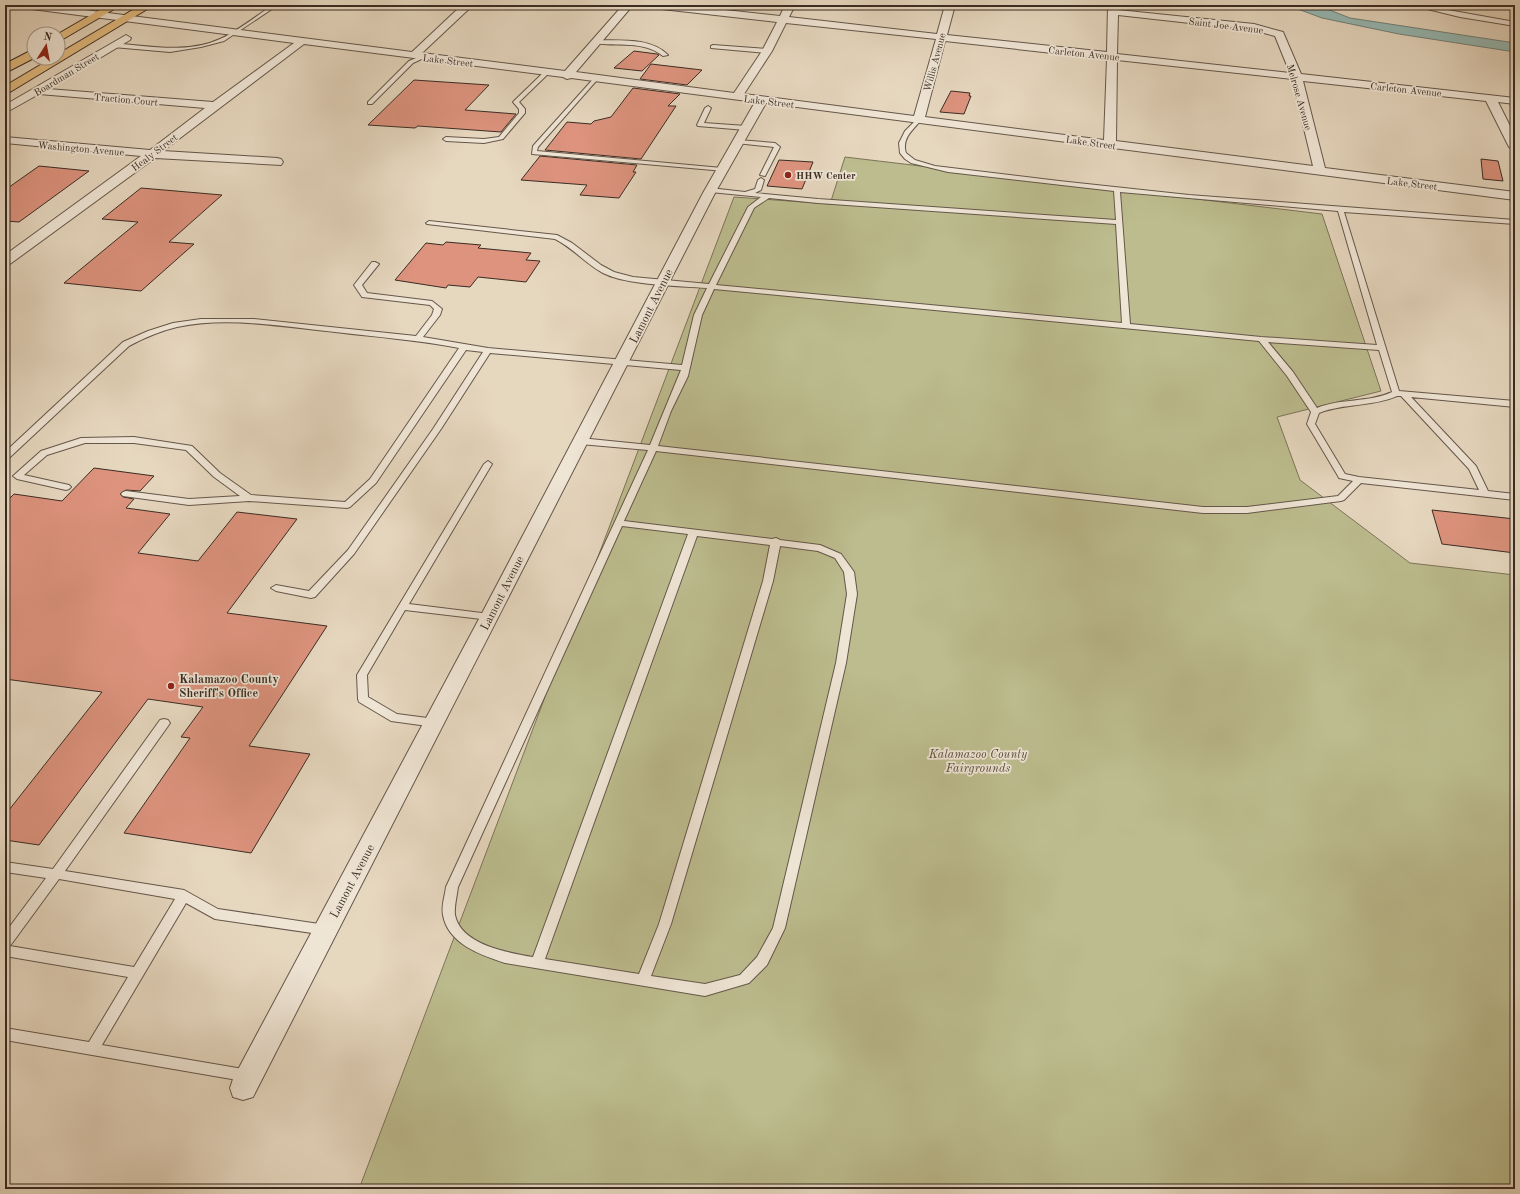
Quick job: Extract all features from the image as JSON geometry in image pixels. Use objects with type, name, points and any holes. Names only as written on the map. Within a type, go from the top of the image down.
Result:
[{"type":"highway","points":[[66,34],[116,5]]},
{"type":"highway","points":[[66,43],[135,5]]},
{"type":"highway","points":[[5,91],[149,5]]},
{"type":"highway","points":[[5,69],[26,57]]},
{"type":"highway","points":[[5,80],[27,66]]},
{"type":"street","name":"Lake Street","points":[[24,5],[58,7],[126,19],[1515,196]]},
{"type":"street","points":[[418,56],[468,5]]},
{"type":"street","points":[[567,76],[628,5]]},
{"type":"street","name":"Carleton Avenue","points":[[653,5],[1515,101]]},
{"type":"street","points":[[737,97],[767,51],[790,5]]},
{"type":"street","name":"Willis Avenue","points":[[919,119],[950,5]]},
{"type":"street","points":[[1110,145],[1112,9]]},
{"type":"street","name":"Saint Joe Avenue","points":[[1112,9],[1269,30]]},
{"type":"street","name":"Melrose Avenue","points":[[1269,30],[1280,34],[1297,76],[1320,171]]},
{"type":"street","name":"Boardman Street","points":[[5,110],[126,38]]},
{"type":"street","name":"Healy Street","points":[[5,261],[152,154],[302,41]]},
{"type":"street","name":"Traction Court","points":[[37,92],[216,106]]},
{"type":"street","points":[[1490,98],[1515,147]]},
{"type":"street","name":"Lamont Avenue","points":[[246,1082],[435,723],[710,190],[762,100]]},
{"type":"street","name":"Washington Avenue","points":[[5,140],[152,154],[277,162]]},
{"type":"lane","points":[[113,45],[184,49],[222,40],[276,5]]},
{"type":"lane","points":[[295,5],[304,6]]},
{"type":"lane","points":[[1413,5],[1460,15],[1515,24]]},
{"type":"lane","points":[[596,42],[648,46],[661,50],[665,55]]},
{"type":"lane","points":[[713,47],[767,51]]},
{"type":"lane","points":[[370,103],[418,56]]},
{"type":"lane","points":[[446,139],[484,141],[501,138],[522,113],[522,109],[516,102],[546,73]]},
{"type":"lane","points":[[595,79],[535,147],[534,153],[722,170]]},
{"type":"lane","points":[[708,108],[700,125],[742,135],[775,145],[777,147],[756,191],[742,192]]},
{"type":"lane","points":[[919,119],[901,142],[902,151],[907,158],[927,166],[1050,183],[1117,190],[1341,210],[1515,222]]},
{"type":"lane","points":[[710,190],[742,192],[818,201],[1120,222]]},
{"type":"lane","points":[[1117,190],[1126,326]]},
{"type":"lane","points":[[619,523],[776,541],[820,548],[838,556],[849,572],[852,594],[841,663],[779,928],[762,961],[744,979],[705,990],[537,964],[505,958],[477,948],[456,932],[450,915],[452,887],[619,523],[653,448],[667,411],[684,376],[698,315],[751,207],[769,195]]},
{"type":"lane","points":[[1341,210],[1342,218],[1382,348],[1400,394],[1473,468],[1485,494]]},
{"type":"lane","points":[[429,223],[557,237],[568,242],[606,272],[618,276],[663,282],[1261,339],[1382,348]]},
{"type":"lane","points":[[375,264],[358,285],[360,290],[365,294],[432,303],[438,309],[436,315],[418,339]]},
{"type":"lane","points":[[5,457],[126,344],[138,337],[168,327],[198,321],[226,320],[418,339],[488,350],[686,368]]},
{"type":"lane","points":[[1261,339],[1287,368],[1315,412]]},
{"type":"lane","points":[[126,494],[189,502],[249,498],[347,505],[373,481],[464,347]]},
{"type":"lane","points":[[276,588],[311,595],[351,552],[437,429],[488,350]]},
{"type":"lane","points":[[1515,404],[1400,394],[1385,399],[1327,406],[1315,412],[1311,424],[1342,476],[1359,480],[1515,497]]},
{"type":"lane","points":[[66,488],[51,486],[17,476],[44,453],[84,440],[134,440],[190,448],[217,475],[249,498]]},
{"type":"lane","points":[[580,441],[1203,510],[1247,510],[1341,498],[1359,480]]},
{"type":"lane","points":[[435,723],[396,718],[363,698],[362,675],[488,464]]},
{"type":"lane","points":[[537,964],[694,532]]},
{"type":"lane","points":[[643,980],[665,924],[768,581],[776,541]]},
{"type":"lane","points":[[402,606],[490,617]]},
{"type":"lane","points":[[5,943],[164,723]]},
{"type":"lane","points":[[5,867],[184,895],[215,914],[326,930]]},
{"type":"lane","points":[[92,1049],[184,895]]},
{"type":"lane","points":[[5,951],[138,973]]},
{"type":"lane","points":[[5,1034],[92,1049],[246,1082]]},
{"type":"green space","name":"Kalamazoo County Fairgrounds","points":[[845,157],[1322,214],[1381,391],[1277,417],[1300,480],[1410,563],[1515,575],[1515,1189],[359,1189],[734,197],[830,204]]},
{"type":"water","points":[[1287,5],[1317,5],[1350,18],[1515,43],[1515,52],[1399,34],[1322,18]]},
{"type":"building","points":[[634,51],[659,55],[642,71],[614,68]]},
{"type":"building","points":[[651,64],[702,70],[687,85],[640,79]]},
{"type":"building","points":[[414,80],[489,85],[465,110],[516,114],[501,132],[418,126],[415,128],[368,125]]},
{"type":"building","points":[[633,88],[680,94],[668,106],[676,106],[641,159],[545,150],[567,122],[591,124],[594,121],[611,117]]},
{"type":"building","points":[[951,91],[970,93],[969,96],[971,96],[964,114],[940,112]]},
{"type":"building","points":[[540,156],[637,165],[633,172],[636,172],[619,198],[580,195],[587,185],[521,180]]},
{"type":"building","points":[[1481,159],[1498,161],[1503,181],[1483,179]]},
{"type":"building","name":"HHW Center","points":[[779,160],[813,162],[802,189],[767,186]]},
{"type":"building","points":[[39,166],[89,171],[19,222],[5,221],[5,190]]},
{"type":"building","points":[[141,188],[222,195],[169,242],[194,244],[141,291],[64,283],[138,222],[102,219]]},
{"type":"building","points":[[446,242],[481,245],[478,248],[531,253],[526,260],[540,261],[526,282],[478,277],[470,287],[448,285],[446,288],[395,280],[426,243],[443,245]]},
{"type":"building","name":"Kalamazoo County Sheriff's Office","points":[[94,468],[154,476],[140,491],[126,490],[120,494],[123,497],[134,499],[126,508],[170,514],[138,553],[198,561],[237,512],[297,519],[227,613],[327,626],[249,746],[310,754],[251,853],[124,833],[190,738],[181,737],[203,707],[148,699],[39,845],[5,840],[5,815],[102,692],[5,679],[5,503],[14,494],[62,501]]},
{"type":"building","points":[[1432,510],[1515,519],[1515,553],[1442,544]]},
{"type":"place","name":"HHW Center","points":[[788,175]]},
{"type":"place","name":"Kalamazoo County Sheriff's Office","points":[[171,686]]}]
